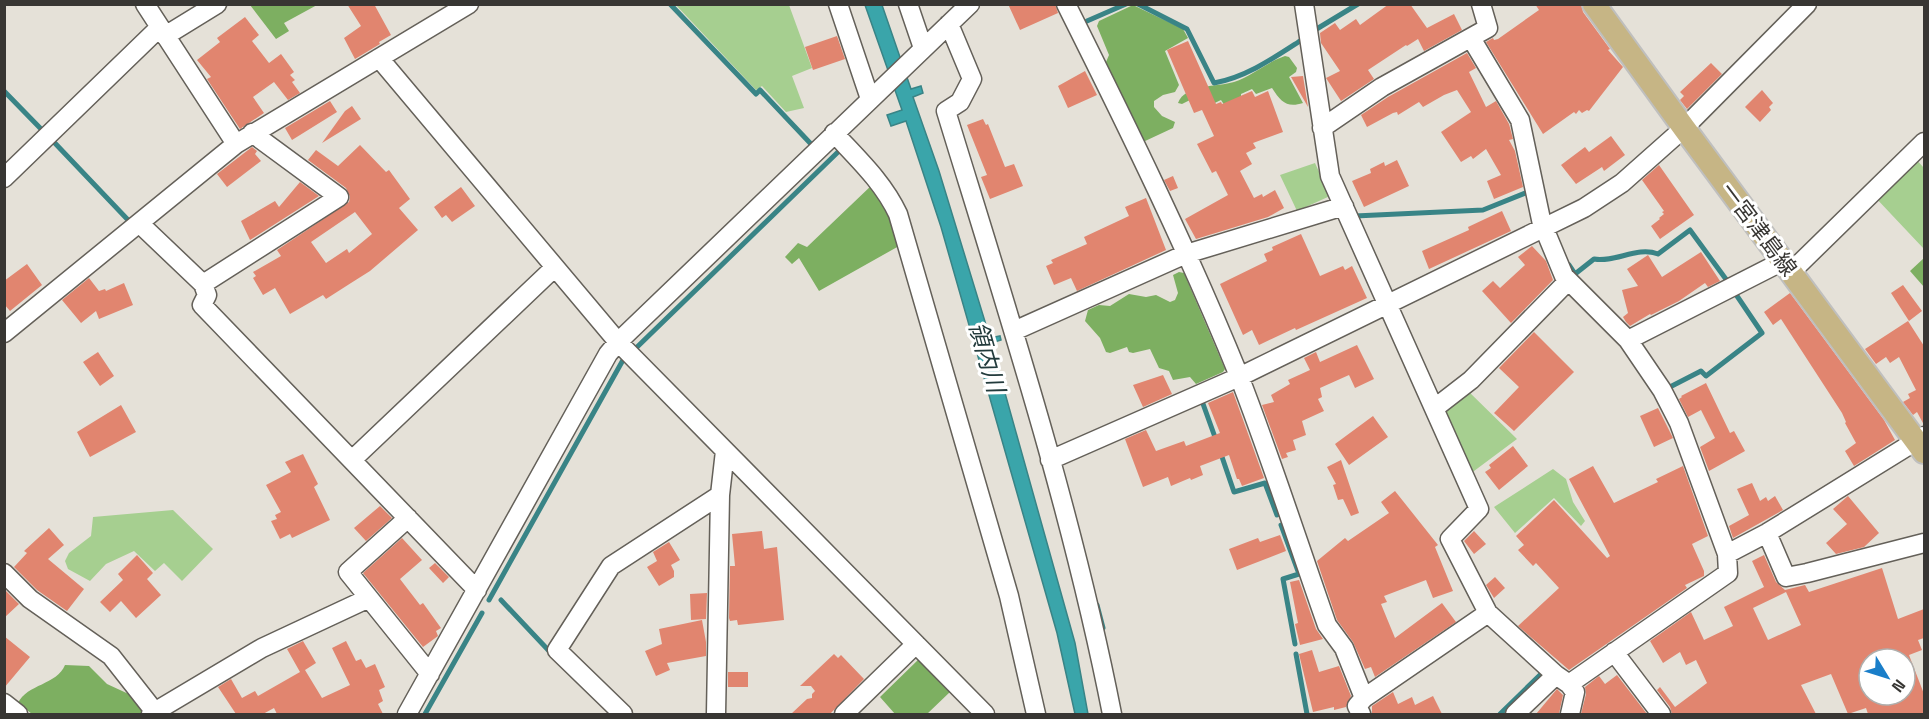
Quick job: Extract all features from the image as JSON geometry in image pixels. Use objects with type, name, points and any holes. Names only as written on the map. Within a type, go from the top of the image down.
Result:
[{"type":"main road","name":"一宮津島線","points":[[1594,4],[1787,266],[1922,443]]},
{"type":"street","points":[[145,4],[236,144]]},
{"type":"street","points":[[4,178],[162,32],[217,4]]},
{"type":"street","points":[[4,333],[236,144],[469,4]]},
{"type":"street","points":[[838,4],[872,96]]},
{"type":"street","points":[[908,4],[921,50]]},
{"type":"street","points":[[408,714],[608,354],[872,96],[970,4]]},
{"type":"street","points":[[1066,4],[1116,103],[1186,254],[1239,377],[1327,625],[1344,648],[1362,706],[1488,613]]},
{"type":"street","points":[[1304,4],[1330,176],[1479,509],[1450,539],[1488,613],[1575,692],[1570,714]]},
{"type":"street","points":[[1322,128],[1382,87],[1488,28],[1481,4]]},
{"type":"street","points":[[1050,460],[1239,377],[1584,208],[1622,183],[1684,128],[1807,4]]},
{"type":"street","points":[[949,24],[972,79],[960,102],[946,111],[1014,331],[1050,460],[1093,620],[1112,714]]},
{"type":"street","points":[[1471,38],[1520,120],[1543,229],[1564,276],[1628,340],[1662,390],[1679,423],[1728,554],[1728,573],[1614,652],[1563,679],[1515,714]]},
{"type":"street","points":[[379,58],[618,342],[985,714]]},
{"type":"street","points":[[204,284],[339,197],[252,133]]},
{"type":"street","points":[[834,133],[890,195],[898,214],[1009,596],[1036,714]]},
{"type":"street","points":[[1628,340],[1787,266],[1924,142]]},
{"type":"street","points":[[1014,331],[1186,254],[1344,206]]},
{"type":"street","points":[[139,223],[204,284],[207,295],[202,305],[477,590]]},
{"type":"street","points":[[351,460],[554,268]]},
{"type":"street","points":[[1433,406],[1440,404],[1471,380],[1568,281]]},
{"type":"street","points":[[1728,554],[1922,443]]},
{"type":"street","points":[[716,714],[720,495],[725,451]]},
{"type":"street","points":[[623,714],[557,650],[610,566],[720,495]]},
{"type":"street","points":[[408,518],[348,572],[430,674]]},
{"type":"street","points":[[1767,533],[1786,577],[1924,543]]},
{"type":"street","points":[[4,573],[30,599],[111,656],[153,713],[262,648],[369,598]]},
{"type":"street","points":[[843,714],[916,644]]},
{"type":"street","points":[[1614,652],[1661,714]]},
{"type":"street","points":[[4,703],[18,714]]},
{"type":"green space","points":[[250,5],[317,5],[284,23],[289,31],[276,39]]},
{"type":"green space","points":[[676,5],[789,5],[812,68],[792,76],[804,108],[786,112],[762,86],[756,90]]},
{"type":"green space","points":[[1133,5],[1183,29],[1188,38],[1165,51],[1179,85],[1175,92],[1163,95],[1154,101],[1154,107],[1162,116],[1175,122],[1173,128],[1143,142],[1106,62],[1109,55],[1097,26],[1099,21]]},
{"type":"green space","points":[[1285,56],[1289,57],[1297,68],[1296,72],[1289,77],[1303,103],[1293,105],[1285,103],[1272,88],[1256,94],[1252,89],[1225,106],[1221,100],[1200,110],[1190,100],[1182,104],[1178,103],[1187,92],[1234,82]]},
{"type":"green space","points":[[1914,157],[1924,168],[1924,249],[1874,196]]},
{"type":"green space","points":[[1315,163],[1330,196],[1297,211],[1280,175]]},
{"type":"green space","points":[[873,184],[892,214],[899,246],[819,291],[799,258],[792,264],[785,257],[798,243],[807,247]]},
{"type":"green space","points":[[1924,258],[1924,287],[1910,271]]},
{"type":"green space","points":[[1179,272],[1184,273],[1225,369],[1196,384],[1190,377],[1173,380],[1169,371],[1159,368],[1150,349],[1133,353],[1129,352],[1127,347],[1110,353],[1106,352],[1100,338],[1085,321],[1088,310],[1099,305],[1110,306],[1129,294],[1146,297],[1156,295],[1170,302],[1175,300],[1178,293],[1173,275]]},
{"type":"green space","points":[[1465,388],[1517,439],[1470,474],[1440,410]]},
{"type":"green space","points":[[1553,469],[1566,479],[1573,502],[1585,521],[1581,526],[1554,498],[1515,533],[1494,507]]},
{"type":"green space","points":[[173,510],[213,549],[182,581],[164,563],[155,571],[134,551],[106,564],[90,581],[68,569],[65,561],[69,553],[91,536],[93,517]]},
{"type":"green space","points":[[920,658],[951,691],[927,714],[895,714],[880,697]]},
{"type":"green space","points":[[65,665],[89,666],[107,684],[133,696],[145,712],[140,714],[32,714],[18,703],[28,692],[56,677]]},
{"type":"water","name":"領内川","points":[[865,5],[882,5],[911,89],[921,86],[923,93],[913,97],[939,171],[990,338],[1000,336],[1001,340],[991,343],[1075,643],[1088,714],[1075,714],[1057,633],[941,227],[906,121],[891,126],[887,115],[902,110]]},
{"type":"building","points":[[347,4],[374,4],[391,35],[355,59],[344,38],[361,26]]},
{"type":"building","points":[[1008,4],[1055,4],[1058,13],[1020,30]]},
{"type":"building","points":[[1389,4],[1410,4],[1427,28],[1454,14],[1462,30],[1424,51],[1418,39],[1406,45],[1368,70],[1374,79],[1341,101],[1326,78],[1340,71],[1321,43],[1320,33],[1335,23],[1340,30],[1356,19],[1360,25]]},
{"type":"building","points":[[1535,4],[1581,4],[1583,12],[1610,49],[1608,50],[1623,67],[1589,111],[1582,113],[1579,110],[1576,114],[1574,112],[1543,134],[1486,42],[1493,38],[1498,39],[1539,10]]},
{"type":"building","points":[[245,17],[259,35],[252,41],[269,63],[281,54],[294,72],[290,75],[295,80],[292,82],[300,93],[288,100],[274,82],[253,97],[264,113],[240,129],[207,79],[211,77],[197,60],[220,42],[217,38]]},
{"type":"building","points":[[837,36],[845,59],[813,70],[805,47]]},
{"type":"building","points":[[1188,41],[1216,104],[1221,102],[1222,104],[1252,91],[1255,97],[1268,91],[1283,132],[1253,143],[1256,148],[1246,153],[1252,164],[1240,171],[1254,198],[1262,194],[1263,197],[1275,190],[1284,208],[1268,217],[1196,239],[1185,219],[1228,195],[1216,171],[1212,173],[1197,144],[1214,136],[1202,110],[1194,113],[1167,50]]},
{"type":"building","points":[[1467,53],[1476,68],[1469,72],[1486,107],[1496,101],[1509,124],[1513,139],[1509,140],[1515,151],[1523,187],[1494,199],[1487,181],[1501,175],[1486,149],[1473,159],[1471,156],[1461,162],[1441,132],[1471,112],[1457,90],[1423,107],[1419,102],[1398,115],[1397,112],[1393,113],[1367,127],[1361,115],[1388,97]]},
{"type":"building","points":[[1711,63],[1722,74],[1687,109],[1680,100],[1684,96],[1680,92]]},
{"type":"building","points":[[1085,71],[1097,95],[1068,108],[1058,86]]},
{"type":"building","points":[[1303,76],[1308,107],[1291,77]]},
{"type":"building","points":[[1762,90],[1773,103],[1769,107],[1771,110],[1760,122],[1745,107]]},
{"type":"building","points":[[330,101],[337,112],[292,140],[285,128]]},
{"type":"building","points":[[352,106],[361,119],[322,143],[345,111]]},
{"type":"building","points":[[983,119],[986,125],[988,124],[1005,167],[1014,164],[1023,186],[990,199],[981,177],[987,175],[967,125]]},
{"type":"building","points":[[1611,136],[1625,155],[1604,171],[1602,167],[1576,184],[1561,165],[1585,147],[1589,152]]},
{"type":"building","points":[[360,145],[386,172],[389,170],[410,199],[399,208],[418,230],[370,271],[326,299],[323,295],[290,314],[275,288],[263,295],[253,278],[256,276],[253,272],[281,256],[277,250],[349,202],[350,197],[346,188],[308,160],[316,150],[338,166]],"holes":[[[355,212],[372,234],[349,253],[347,249],[326,263],[311,242]]]},
{"type":"building","points":[[252,147],[257,151],[255,154],[261,161],[227,187],[217,174]]},
{"type":"building","points":[[1397,160],[1409,186],[1364,207],[1352,181],[1371,173],[1370,169],[1384,162],[1385,166]]},
{"type":"building","points":[[1659,165],[1694,215],[1660,239],[1651,226],[1660,219],[1664,211],[1642,180]]},
{"type":"building","points":[[1173,176],[1178,188],[1170,191],[1164,180]]},
{"type":"building","points":[[300,182],[319,196],[250,240],[241,221],[275,201],[279,207]]},
{"type":"building","points":[[461,187],[475,206],[452,222],[446,215],[442,218],[434,207]]},
{"type":"building","points":[[1146,198],[1166,250],[1077,291],[1071,278],[1054,285],[1046,266],[1053,263],[1051,260],[1087,244],[1084,237],[1129,216],[1125,207]]},
{"type":"building","points":[[1502,211],[1511,231],[1429,269],[1422,251],[1469,230],[1468,227]]},
{"type":"building","points":[[1301,234],[1320,276],[1343,266],[1345,270],[1352,266],[1367,298],[1259,345],[1252,330],[1243,335],[1220,284],[1267,261],[1264,254],[1273,250],[1272,247]]},
{"type":"building","points":[[1532,246],[1546,261],[1553,280],[1511,323],[1482,291],[1493,281],[1500,288],[1525,265],[1518,257]]},
{"type":"building","points":[[1701,252],[1720,281],[1708,287],[1705,283],[1679,301],[1630,326],[1626,322],[1623,317],[1628,313],[1622,290],[1638,286],[1627,269],[1648,255],[1662,277]]},
{"type":"building","points":[[27,264],[42,285],[10,311],[4,304],[4,281]]},
{"type":"building","points":[[89,278],[99,291],[105,289],[106,291],[124,283],[133,305],[99,319],[96,311],[81,323],[62,300]]},
{"type":"building","points":[[1903,285],[1922,311],[1909,321],[1891,293]]},
{"type":"building","points":[[1790,293],[1884,420],[1895,440],[1854,466],[1845,451],[1856,443],[1842,413],[1781,319],[1773,325],[1764,312]]},
{"type":"building","points":[[1908,321],[1924,346],[1924,425],[1917,412],[1913,415],[1903,402],[1910,398],[1908,394],[1916,390],[1899,357],[1890,363],[1886,357],[1876,364],[1865,349]]},
{"type":"building","points":[[1534,332],[1574,372],[1514,431],[1494,413],[1519,387],[1499,368]]},
{"type":"building","points":[[1357,345],[1374,379],[1355,388],[1349,375],[1320,388],[1322,397],[1318,399],[1324,411],[1302,421],[1306,435],[1293,440],[1296,450],[1286,453],[1288,457],[1282,459],[1262,405],[1274,402],[1271,395],[1290,384],[1288,380],[1310,370],[1304,358],[1316,352],[1320,362]]},
{"type":"building","points":[[98,352],[114,376],[100,386],[83,362]]},
{"type":"building","points":[[1163,375],[1172,394],[1143,407],[1133,385]]},
{"type":"building","points":[[1706,383],[1730,433],[1734,431],[1745,451],[1709,471],[1700,447],[1715,438],[1701,410],[1688,417],[1679,399]]},
{"type":"building","points":[[1233,392],[1264,478],[1242,486],[1237,479],[1229,455],[1200,466],[1203,475],[1191,480],[1190,478],[1171,486],[1168,477],[1143,487],[1125,439],[1146,430],[1156,451],[1184,441],[1186,446],[1220,433],[1208,403]]},
{"type":"building","points":[[121,405],[136,432],[90,457],[77,432]]},
{"type":"building","points":[[1658,408],[1673,438],[1654,447],[1640,416]]},
{"type":"building","points":[[1373,416],[1388,437],[1349,465],[1335,444]]},
{"type":"building","points":[[1513,446],[1528,466],[1499,490],[1485,472],[1491,468],[1489,465]]},
{"type":"building","points":[[303,454],[318,484],[314,487],[330,520],[292,538],[290,534],[280,539],[271,521],[277,519],[275,515],[281,512],[266,485],[291,472],[285,462]]},
{"type":"building","points":[[1341,460],[1359,513],[1351,516],[1343,499],[1338,500],[1333,485],[1336,484],[1327,467]]},
{"type":"building","points":[[1593,466],[1614,503],[1658,482],[1656,479],[1683,466],[1708,536],[1692,544],[1704,576],[1685,585],[1687,588],[1569,670],[1518,626],[1559,588],[1536,563],[1533,566],[1518,550],[1524,545],[1516,536],[1554,500],[1607,558],[1610,556],[1569,479]]},
{"type":"building","points":[[1752,483],[1760,501],[1766,497],[1768,501],[1775,496],[1783,510],[1733,538],[1729,526],[1749,515],[1737,489]]},
{"type":"building","points":[[1395,491],[1438,545],[1435,547],[1453,591],[1433,598],[1426,580],[1384,596],[1387,602],[1381,604],[1395,638],[1442,603],[1456,622],[1375,677],[1371,667],[1365,669],[1353,642],[1337,620],[1317,561],[1345,538],[1348,541],[1389,513],[1381,502]]},
{"type":"building","points":[[1848,496],[1879,533],[1864,547],[1836,554],[1826,543],[1847,524],[1833,509]]},
{"type":"building","points":[[380,506],[392,518],[366,541],[354,528]]},
{"type":"building","points":[[49,528],[64,545],[48,559],[84,589],[67,611],[37,590],[14,567],[27,553],[24,551]]},
{"type":"building","points":[[762,531],[764,549],[777,547],[784,620],[738,625],[737,620],[730,621],[729,618],[730,566],[735,566],[732,534]]},
{"type":"building","points":[[1474,531],[1486,544],[1474,554],[1464,541]]},
{"type":"building","points":[[1280,535],[1286,551],[1237,570],[1229,549],[1258,538],[1260,542]]},
{"type":"building","points":[[402,538],[422,560],[400,579],[420,605],[423,603],[441,628],[436,631],[438,636],[423,647],[363,573]]},
{"type":"building","points":[[669,542],[680,560],[671,565],[674,577],[659,586],[647,567],[657,561],[653,552]]},
{"type":"building","points":[[137,555],[153,573],[147,579],[161,595],[136,618],[121,601],[110,612],[100,602],[123,580],[118,574]]},
{"type":"building","points":[[1764,555],[1776,582],[1785,590],[1805,585],[1809,592],[1882,568],[1898,619],[1924,609],[1924,638],[1918,640],[1922,650],[1917,652],[1917,647],[1857,647],[1857,707],[1917,707],[1917,676],[1924,694],[1924,714],[1868,714],[1866,708],[1848,714],[1831,674],[1801,685],[1816,714],[1672,714],[1670,707],[1657,690],[1660,687],[1675,707],[1707,683],[1696,660],[1686,665],[1680,652],[1663,663],[1650,641],[1691,612],[1704,640],[1733,626],[1724,607],[1764,587],[1752,561]],"holes":[[[1786,592],[1801,625],[1768,640],[1753,608]]]},
{"type":"building","points":[[435,563],[449,577],[443,583],[429,568]]},
{"type":"building","points":[[1495,577],[1505,588],[1494,598],[1486,585]]},
{"type":"building","points":[[1299,580],[1316,629],[1323,639],[1300,645],[1290,582]]},
{"type":"building","points":[[4,589],[19,604],[4,618]]},
{"type":"building","points":[[707,593],[706,619],[691,620],[690,594]]},
{"type":"building","points":[[702,620],[706,656],[667,663],[670,670],[656,676],[645,651],[662,644],[659,629]]},
{"type":"building","points":[[4,636],[30,657],[4,688]]},
{"type":"building","points":[[303,641],[316,663],[305,670],[322,698],[350,685],[332,648],[346,641],[356,661],[361,659],[366,668],[375,664],[385,687],[379,690],[383,701],[378,704],[383,714],[277,714],[274,708],[263,714],[236,714],[218,687],[231,679],[242,698],[255,691],[258,696],[300,672],[287,649]]},
{"type":"building","points":[[1312,650],[1319,672],[1339,666],[1351,696],[1346,707],[1313,712],[1299,654]]},
{"type":"building","points":[[834,654],[838,658],[841,655],[864,679],[830,714],[791,714],[807,699],[812,698],[815,691],[811,686],[800,686]]},
{"type":"building","points":[[728,672],[748,672],[748,687],[728,687]]},
{"type":"building","points":[[1617,675],[1647,714],[1581,714],[1586,694],[1585,687],[1599,676],[1605,684]]},
{"type":"building","points":[[1557,689],[1563,695],[1559,714],[1536,714]]},
{"type":"building","points":[[1393,692],[1398,704],[1412,697],[1415,705],[1433,696],[1442,714],[1372,714],[1372,706]]},
{"type":"waterway","points":[[670,4],[756,94],[760,90],[811,144]]},
{"type":"waterway","points":[[1087,21],[1126,4]]},
{"type":"waterway","points":[[1138,4],[1187,29],[1214,83],[1249,71],[1303,39]]},
{"type":"waterway","points":[[1315,30],[1358,4]]},
{"type":"waterway","points":[[4,91],[43,131]]},
{"type":"waterway","points":[[53,137],[51,139],[129,221]]},
{"type":"waterway","points":[[634,350],[838,152]]},
{"type":"waterway","points":[[1355,216],[1483,210],[1528,192]]},
{"type":"waterway","points":[[1569,265],[1575,274],[1594,259],[1610,259],[1642,252],[1658,254],[1690,230],[1728,282]]},
{"type":"waterway","points":[[1666,389],[1701,371],[1706,376],[1762,333],[1735,293]]},
{"type":"waterway","points":[[489,600],[623,360]]},
{"type":"waterway","points":[[1202,401],[1216,440]]},
{"type":"waterway","points":[[1220,451],[1234,492],[1265,483],[1277,515]]},
{"type":"waterway","points":[[1281,525],[1299,574],[1283,579],[1295,644]]},
{"type":"waterway","points":[[501,600],[551,653]]},
{"type":"waterway","points":[[1097,605],[1103,628]]},
{"type":"waterway","points":[[425,714],[482,613]]},
{"type":"waterway","points":[[1296,654],[1307,714]]},
{"type":"waterway","points":[[1500,714],[1541,674]]}]
